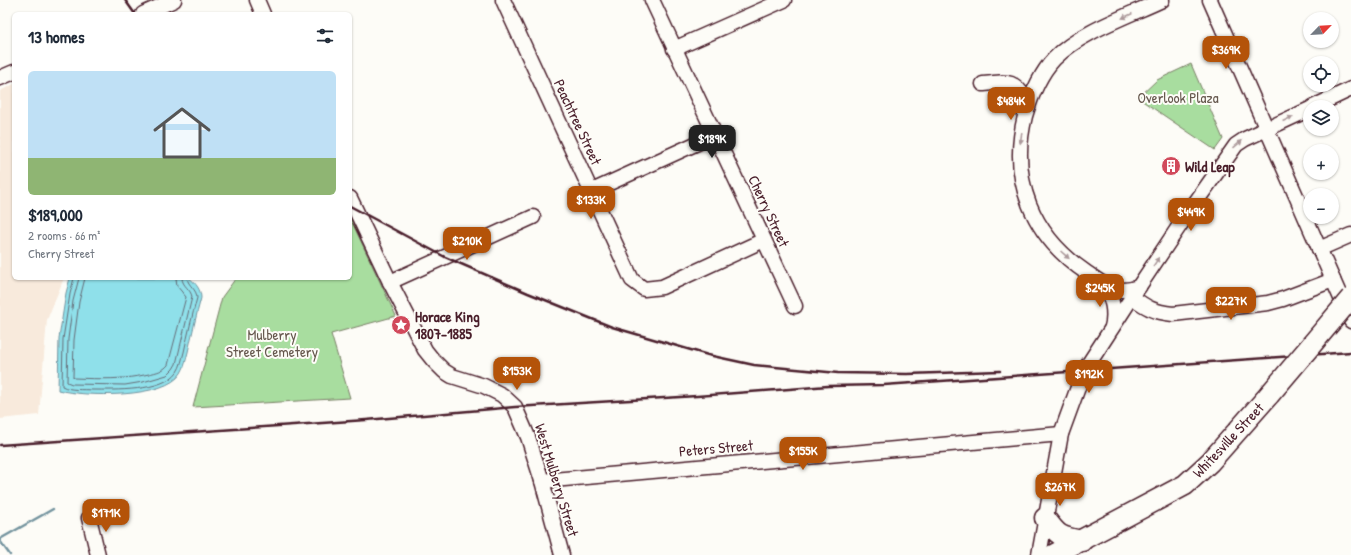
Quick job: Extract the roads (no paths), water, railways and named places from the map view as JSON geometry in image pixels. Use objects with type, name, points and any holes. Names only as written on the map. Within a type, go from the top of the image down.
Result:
[{"type":"highway","name":"Whitesville Street","points":[[1083,548],[1099,544],[1125,518],[1185,485],[1210,462],[1351,298]]},
{"type":"highway","points":[[1045,518],[1053,530],[1060,536],[1083,548]]},
{"type":"highway","points":[[1053,555],[1083,548]]},
{"type":"street","points":[[147,12],[174,0]]},
{"type":"street","points":[[257,0],[262,12]]},
{"type":"street","name":"Peachtree Street","points":[[503,0],[632,280],[644,289],[662,287],[764,240]]},
{"type":"street","name":"Cherry Street","points":[[652,0],[795,306]]},
{"type":"street","points":[[674,48],[784,0]]},
{"type":"street","points":[[1162,0],[1087,35],[1064,50],[1047,69],[1037,85],[1028,104],[1020,140],[1019,154],[1020,173],[1033,213],[1048,237],[1059,250],[1082,270],[1114,289],[1119,291],[1135,292],[1148,308],[1160,312],[1173,314],[1268,303],[1283,299],[1333,280]]},
{"type":"street","points":[[1210,0],[1351,321]]},
{"type":"street","points":[[0,78],[12,73]]},
{"type":"street","points":[[983,84],[1002,82],[1012,84],[1020,90],[1028,104]]},
{"type":"street","points":[[1329,100],[1351,90]]},
{"type":"street","points":[[1039,555],[1061,434],[1084,371],[1186,216],[1236,145],[1245,139],[1303,111]]},
{"type":"street","points":[[592,191],[715,136]]},
{"type":"street","name":"West Mulberry Street","points":[[352,202],[390,282],[425,350],[444,371],[452,376],[484,386],[502,395],[515,407],[528,437],[542,481],[562,555]]},
{"type":"street","points":[[390,282],[533,217]]},
{"type":"street","points":[[1320,249],[1351,235]]},
{"type":"street","points":[[1104,284],[1113,301],[1114,320],[1111,329]]},
{"type":"street","name":"Peters Street","points":[[542,481],[1061,434]]},
{"type":"street","points":[[89,518],[98,555]]},
{"type":"water","points":[[69,280],[192,280],[199,289],[201,298],[184,368],[181,373],[172,381],[159,388],[142,392],[104,395],[58,390],[59,338]]},
{"type":"waterway","points":[[0,539],[53,509]]},
{"type":"waterway","points":[[0,541],[10,555]]},
{"type":"railway","points":[[125,0],[134,12]]},
{"type":"railway","points":[[352,207],[445,257],[528,293],[612,327],[708,355],[754,365],[838,373],[907,374],[1000,371]]},
{"type":"railway","points":[[0,445],[366,420],[515,407],[697,396],[828,386],[884,385],[1351,352]]},
{"type":"place","name":"Wild Leap","points":[[1171,166]]},
{"type":"place","name":"Horace King 1807-1885","points":[[401,325]]},
{"type":"park label","name":"Overlook Plaza","points":[[1178,97]]},
{"type":"park label","name":"Mulberry Street Cemetery","points":[[272,342]]}]
